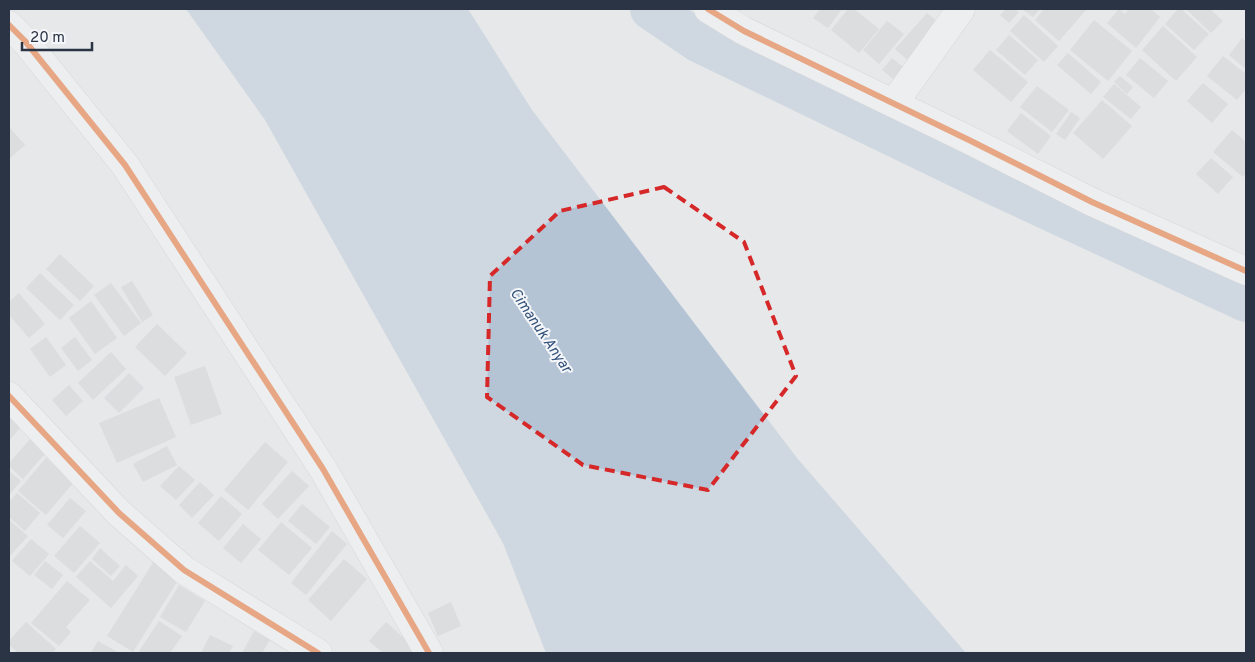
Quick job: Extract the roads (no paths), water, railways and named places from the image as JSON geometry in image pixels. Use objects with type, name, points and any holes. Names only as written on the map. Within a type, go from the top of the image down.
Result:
[{"type":"street","points":[[708,9],[744,31],[894,103],[1092,202],[1246,271]]},
{"type":"street","points":[[894,103],[961,9]]},
{"type":"street","points":[[9,25],[25,41],[125,165],[323,469],[429,653]]},
{"type":"street","points":[[9,396],[119,513],[184,570],[318,653]]},
{"type":"water","name":"Cimanuk Anyar","points":[[186,9],[468,9],[532,110],[797,458],[966,653],[546,653],[503,543],[265,120]]},
{"type":"waterway","points":[[651,9],[698,41],[988,181],[1246,301]]}]
